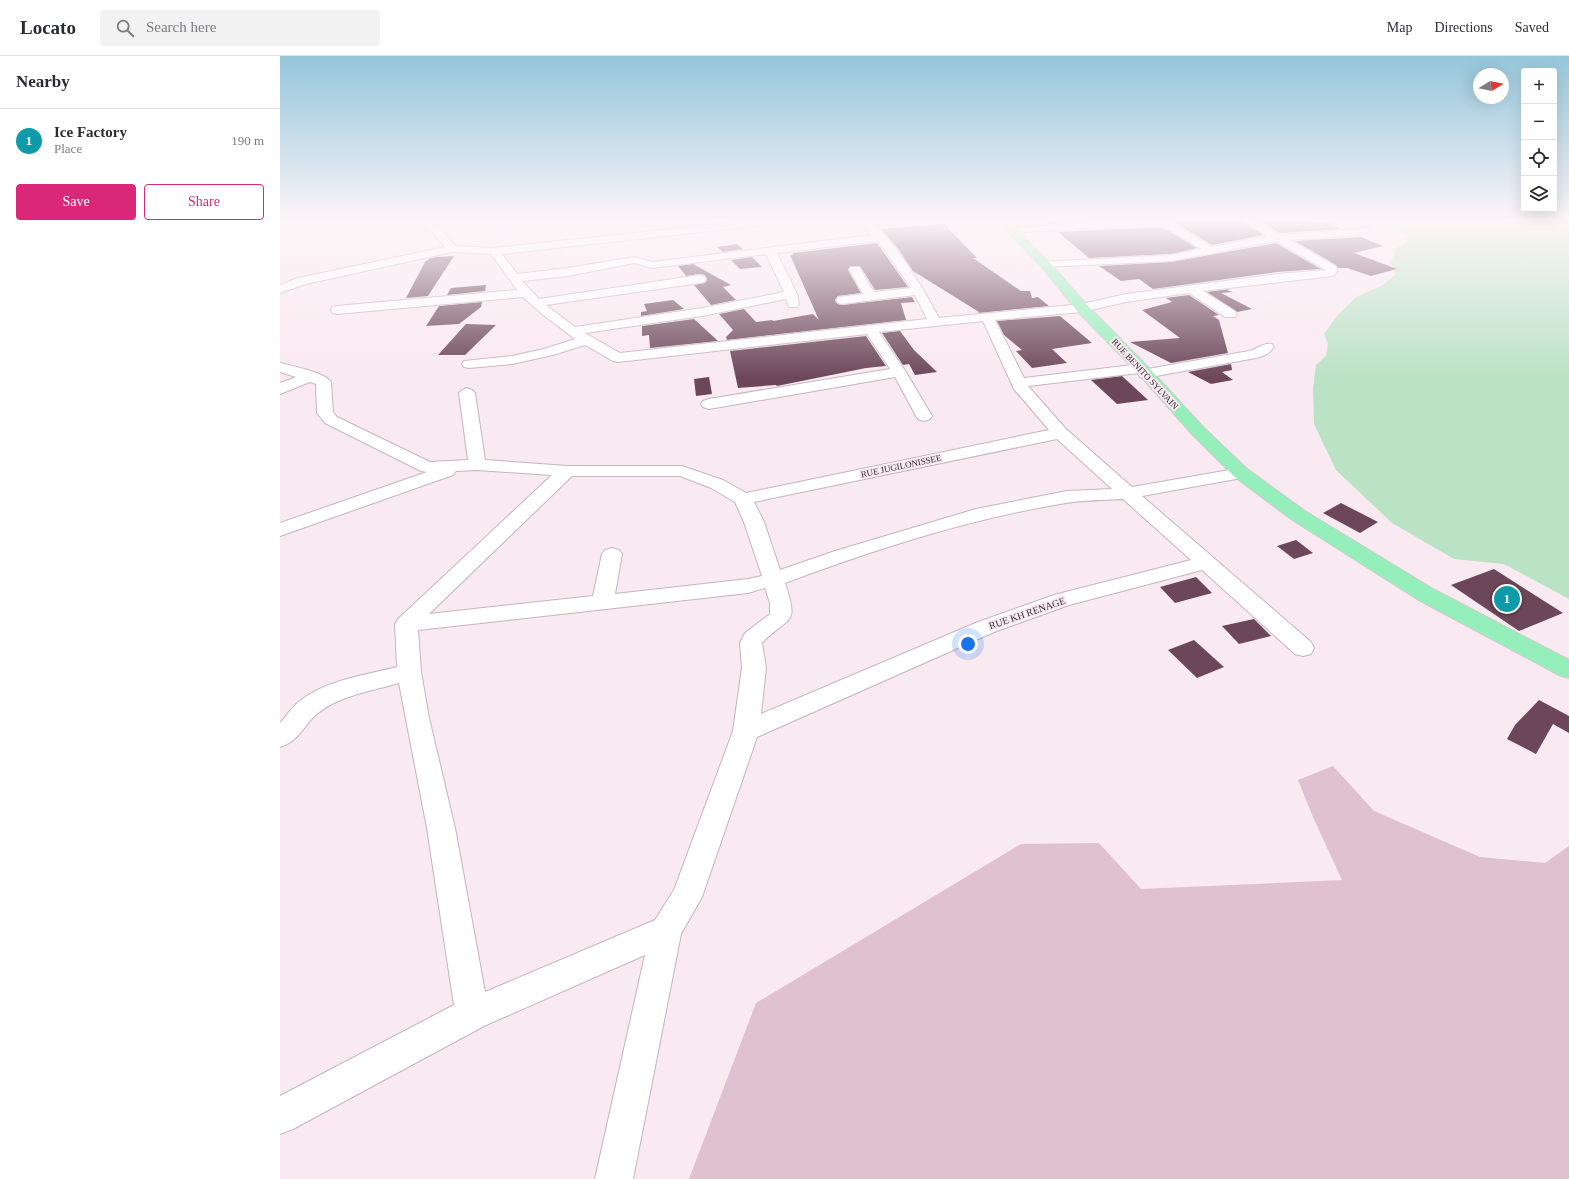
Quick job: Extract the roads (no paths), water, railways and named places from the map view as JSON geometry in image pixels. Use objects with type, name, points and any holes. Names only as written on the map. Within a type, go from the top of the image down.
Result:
[{"type":"main road","name":"RUE BENITO SYLVAIN","points":[[1053,273],[1082,308],[1198,431],[1241,473],[1298,515],[1425,594],[1569,670]]},
{"type":"street","points":[[280,289],[302,281],[335,273]]},
{"type":"street","points":[[510,273],[536,303],[585,340],[618,358],[935,322],[1082,308],[1126,298],[1277,278],[1325,273]]},
{"type":"street","points":[[513,278],[555,273]]},
{"type":"street","points":[[573,331],[792,299],[781,273]]},
{"type":"street","points":[[857,273],[871,297]]},
{"type":"street","points":[[907,273],[919,291],[935,322]]},
{"type":"street","points":[[536,303],[700,279]]},
{"type":"street","points":[[1192,290],[1230,314]]},
{"type":"street","points":[[842,300],[919,291]]},
{"type":"street","points":[[337,310],[526,293]]},
{"type":"street","points":[[986,317],[1019,383],[1060,433],[1303,648]]},
{"type":"street","points":[[871,330],[899,372],[924,416]]},
{"type":"street","points":[[469,364],[512,360],[548,352],[585,340]]},
{"type":"street","points":[[1019,383],[1143,371],[1251,355],[1261,352],[1267,347]]},
{"type":"street","points":[[280,367],[310,376],[323,382],[325,414],[331,420],[427,467],[469,465],[567,470],[682,471],[717,484],[743,499],[754,522],[772,580],[781,603],[781,614],[772,624],[756,634],[752,643],[754,668],[746,731],[687,897],[666,930],[644,1026],[614,1179]]},
{"type":"street","points":[[708,404],[899,372]]},
{"type":"street","points":[[280,389],[310,376]]},
{"type":"street","points":[[467,393],[469,465]]},
{"type":"street","name":"RUE JUGILONISSEE","points":[[743,499],[1060,433]]},
{"type":"street","points":[[280,530],[469,465]]},
{"type":"street","points":[[472,1014],[440,828],[409,672],[406,624],[567,470]]},
{"type":"street","points":[[406,624],[748,586],[772,580],[842,555],[976,515],[1067,497],[1128,493],[1241,473]]},
{"type":"street","points":[[603,602],[612,554]]},
{"type":"street","name":"RUE KH RENAGE","points":[[746,731],[986,627],[1062,600],[1206,563]]},
{"type":"street","points":[[280,737],[288,733],[308,707],[328,696],[409,672]]},
{"type":"street","points":[[280,1116],[472,1014],[666,930]]},
{"type":"place","name":"Ice Factory","points":[[1507,599]]}]
